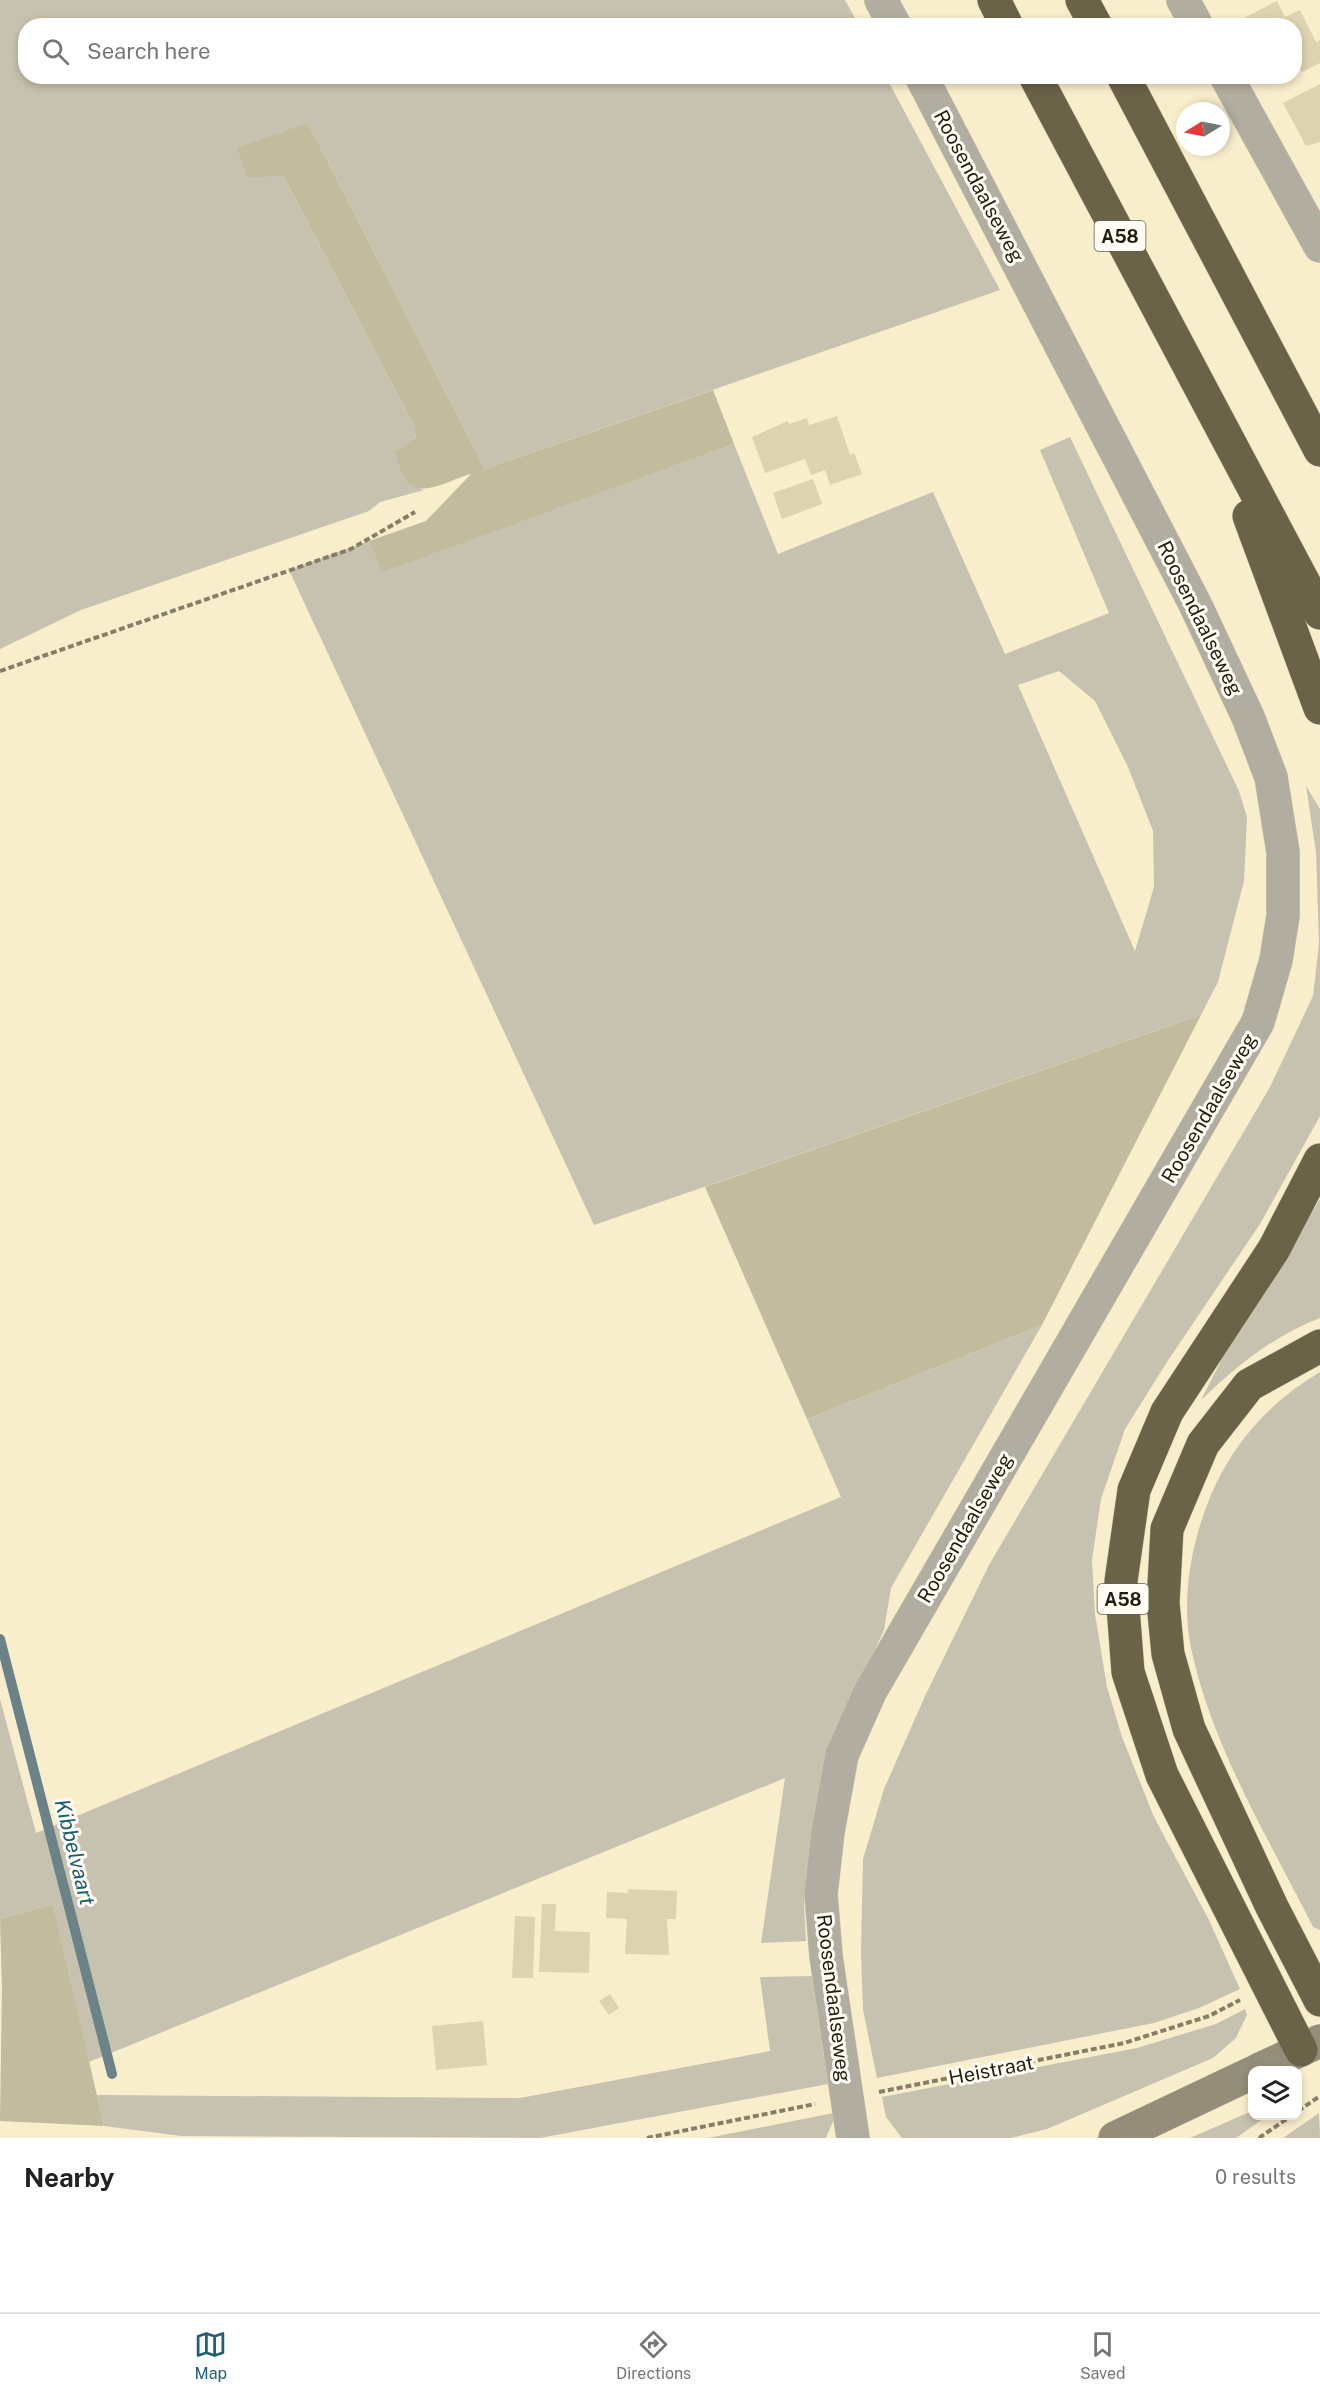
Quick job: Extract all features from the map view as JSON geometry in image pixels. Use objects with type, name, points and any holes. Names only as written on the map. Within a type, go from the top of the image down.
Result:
[{"type":"highway","points":[[994,0],[1003,18]]},
{"type":"highway","points":[[1082,0],[1092,18]]},
{"type":"highway","name":"A58","points":[[1039,84],[1320,613]]},
{"type":"highway","points":[[1127,84],[1320,450]]},
{"type":"highway","points":[[1245,309],[1320,417]]},
{"type":"highway","name":"A58","points":[[1205,396],[1320,708]]},
{"type":"highway","name":"A58","points":[[1311,2046],[1268,1986],[1162,1775],[1128,1672],[1121,1581],[1134,1490],[1167,1412],[1274,1249],[1320,1160]]},
{"type":"highway","name":"A58","points":[[1320,1346],[1249,1384],[1203,1444],[1167,1529],[1163,1603],[1168,1654],[1189,1729],[1272,1907],[1320,2000]]},
{"type":"street","points":[[881,0],[891,18]]},
{"type":"street","points":[[1183,0],[1193,18]]},
{"type":"street","name":"Roosendaalseweg","points":[[853,2138],[826,1956],[821,1894],[828,1832],[842,1755],[870,1692],[1258,1022],[1275,960],[1283,916],[1282,852],[1271,777],[1248,717],[1195,604],[925,84]]},
{"type":"street","points":[[1230,84],[1320,246]]},
{"type":"street","points":[[1267,2066],[1311,2046]]},
{"type":"street","points":[[1115,2138],[1248,2075]]},
{"type":"path","points":[[0,670],[351,549],[414,512]]},
{"type":"path","name":"Heistraat","points":[[648,2138],[1124,2043],[1209,2016],[1268,1986]]},
{"type":"path","points":[[1302,2108],[1320,2096]]},
{"type":"path","points":[[1259,2138],[1284,2120]]},
{"type":"shaded area","points":[[0,0],[845,0],[855,18],[18,18],[18,84],[890,84],[1000,290],[485,469],[308,123],[283,175],[413,424],[416,438],[411,485],[424,490],[380,502],[369,511],[81,610],[0,649]]},
{"type":"shaded area","points":[[308,123],[485,469],[713,390],[734,444],[382,572],[369,541],[426,521],[471,474],[427,488],[411,485],[405,479],[395,452],[416,438],[413,424],[283,175],[248,178],[237,148]]},
{"type":"shaded area","points":[[1070,437],[1239,791],[1247,817],[1244,881],[1218,982],[1201,1015],[594,1225],[289,570],[369,541],[382,571],[734,444],[778,554],[933,492],[1005,654],[1109,613],[1040,450]],"holes":[[[1059,671],[1095,701],[1128,767],[1153,831],[1154,887],[1135,951],[1018,685]]]},
{"type":"shaded area","points":[[1306,786],[1320,809],[1320,1116],[1260,1224],[1125,1429],[1101,1499],[1092,1560],[1095,1614],[1107,1687],[1122,1737],[1154,1817],[1209,1920],[1240,1989],[1199,2008],[1154,2023],[877,2078],[863,2010],[861,1951],[863,1859],[884,1789],[925,1696],[989,1565],[1270,1087],[1313,996],[1319,943],[1316,852]]},
{"type":"shaded area","points":[[1201,1015],[1042,1325],[807,1419],[705,1187]]},
{"type":"shaded area","points":[[1320,1199],[1320,1318],[1303,1325],[1256,1353],[1201,1400],[1228,1347]]},
{"type":"shaded area","points":[[1042,1325],[891,1588],[884,1630],[846,1713],[819,1802],[804,1903],[806,1941],[761,1943],[785,1778],[89,2062],[53,1904],[0,1919],[0,1699],[36,1833],[841,1497],[807,1419]]},
{"type":"shaded area","points":[[1320,1372],[1320,1930],[1313,1927],[1227,1756],[1200,1685],[1191,1648],[1187,1607],[1190,1566],[1200,1525],[1223,1470],[1258,1422],[1287,1395]]},
{"type":"shaded area","points":[[53,1904],[104,2126],[0,2121],[2,1988],[0,1919]]},
{"type":"shaded area","points":[[812,1976],[828,2084],[540,2138],[182,2136],[104,2126],[97,2095],[520,2098],[770,2051],[760,1977]]},
{"type":"shaded area","points":[[1245,2009],[1247,2015],[1236,2038],[1213,2058],[1047,2129],[1011,2138],[902,2138],[886,2117],[882,2097],[1137,2048],[1216,2024]]},
{"type":"shaded area","points":[[833,2113],[834,2119],[826,2138],[708,2138]]},
{"type":"shaded area","points":[[1248,2113],[1248,2120],[1261,2120],[1236,2138],[1190,2138]]},
{"type":"shaded area","points":[[1319,2113],[1320,2138],[1283,2138]]},
{"type":"building","points":[[1277,1],[1285,17],[1300,10],[1316,42],[1320,40],[1320,63],[1302,72],[1302,18],[1244,18]]},
{"type":"building","points":[[1320,84],[1320,142],[1306,146],[1283,103]]},
{"type":"building","points":[[837,416],[850,455],[854,453],[862,474],[830,485],[825,470],[811,475],[805,459],[765,473],[752,437],[788,421],[789,424],[807,418],[809,425]]},
{"type":"building","points":[[813,479],[822,504],[782,519],[773,493]]},
{"type":"building","points":[[628,1889],[677,1891],[676,1919],[667,1919],[669,1955],[625,1954],[627,1919],[606,1918],[607,1892],[628,1893]]},
{"type":"building","points":[[542,1904],[556,1904],[555,1931],[590,1932],[589,1973],[539,1972]]},
{"type":"building","points":[[515,1916],[535,1917],[533,1978],[512,1978]]},
{"type":"building","points":[[610,1994],[619,2008],[609,2015],[599,2001]]},
{"type":"building","points":[[483,2021],[487,2065],[436,2070],[432,2026]]},
{"type":"waterway","name":"Kibbelvaart","points":[[0,1639],[112,2074]]}]
